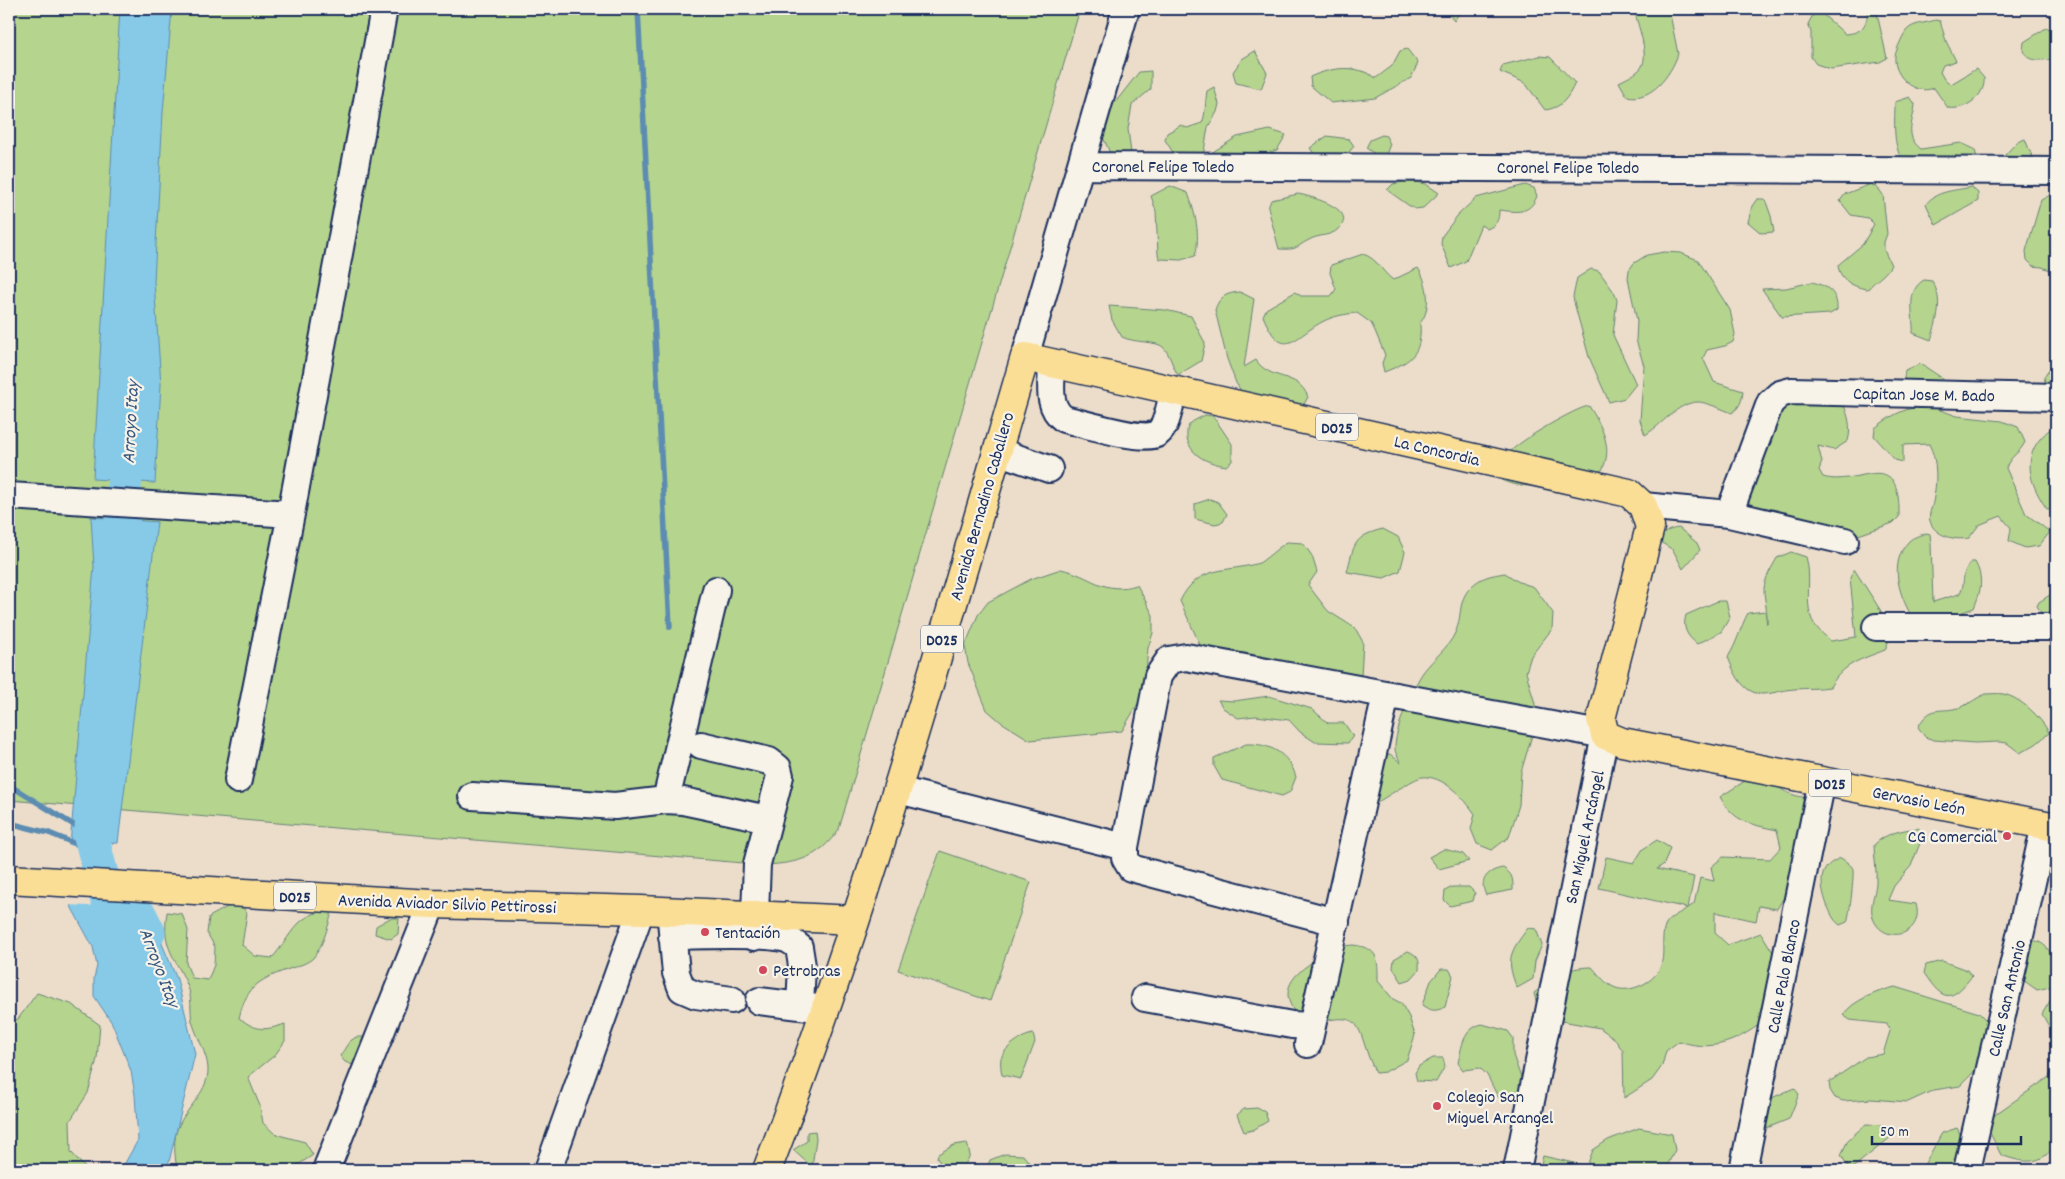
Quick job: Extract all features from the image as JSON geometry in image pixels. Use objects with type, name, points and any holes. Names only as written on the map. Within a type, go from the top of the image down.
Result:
[{"type":"main road","name":"La Concordia","points":[[1025,357],[1629,493],[1643,506]]},
{"type":"main road","name":"Avenida Bernadino Caballero","points":[[767,1170],[812,1008],[855,920],[898,790],[1025,357]]},
{"type":"main road","name":"San Miguel Arcángel","points":[[1605,736],[1601,719],[1650,527],[1643,506]]},
{"type":"main road","name":"Gervasio León","points":[[1605,736],[1622,742],[2050,826]]},
{"type":"main road","name":"Avenida Aviador Silvio Pettirossi","points":[[9,879],[432,904],[641,910],[672,924],[754,926],[855,920]]},
{"type":"street","points":[[238,780],[291,514],[384,9]]},
{"type":"street","name":"Avenida Bernadino Caballero","points":[[1025,357],[1126,9]]},
{"type":"street","name":"Coronel Felipe Toledo","points":[[1081,166],[2056,171]]},
{"type":"street","points":[[1052,364],[1052,404],[1056,413],[1064,419],[1143,437],[1157,434],[1164,426],[1174,390]]},
{"type":"street","name":"Capitan Jose M. Bado","points":[[1729,514],[1770,404],[1780,394],[1791,391],[2056,397]]},
{"type":"street","points":[[997,451],[1050,469]]},
{"type":"street","points":[[17,496],[291,514]]},
{"type":"street","points":[[1643,506],[1729,514],[1845,542]]},
{"type":"street","points":[[666,800],[716,590]]},
{"type":"street","points":[[1876,627],[2056,627]]},
{"type":"street","points":[[1336,922],[1131,868],[1125,858],[1125,847],[1158,676],[1169,660],[1186,658],[1605,736]]},
{"type":"street","points":[[1145,998],[1292,1025],[1310,1035],[1386,695]]},
{"type":"street","name":"San Miguel Arcángel","points":[[1517,1170],[1605,736]]},
{"type":"street","points":[[701,744],[776,764],[780,776],[757,864],[754,926],[790,941],[799,947],[812,1008],[759,1001]]},
{"type":"street","name":"Calle Palo Blanco","points":[[1743,1170],[1822,782]]},
{"type":"street","points":[[898,790],[1125,847]]},
{"type":"street","points":[[472,796],[615,806],[666,800],[683,801],[768,819]]},
{"type":"street","name":"Calle San Antonio","points":[[1967,1170],[2050,826]]},
{"type":"street","points":[[326,1170],[432,904]]},
{"type":"street","points":[[548,1170],[641,910]]},
{"type":"street","points":[[672,924],[676,973],[682,989],[696,995],[732,1000]]},
{"type":"green space","points":[[9,9],[1080,9],[839,829],[824,847],[816,853],[789,863],[766,865],[9,800]]},
{"type":"green space","points":[[1445,9],[1462,9],[1454,21]]},
{"type":"green space","points":[[1634,9],[1669,9],[1678,54],[1675,62],[1659,85],[1652,91],[1636,97],[1627,96],[1619,82],[1632,75],[1643,65],[1644,50]]},
{"type":"green space","points":[[1868,9],[1876,9],[1887,58],[1880,62],[1831,69],[1816,64],[1811,57],[1811,32],[1808,24],[1813,15],[1820,12],[1845,34],[1856,32],[1863,27],[1867,20]]},
{"type":"green space","points":[[1935,20],[1940,21],[1946,41],[1956,61],[1943,65],[1940,72],[1944,79],[1951,84],[1976,69],[1984,78],[1982,91],[1967,105],[1948,108],[1934,88],[1927,90],[1913,87],[1901,77],[1898,71],[1895,56],[1906,31],[1916,25]]},
{"type":"green space","points":[[2046,28],[2056,30],[2056,60],[2030,58],[2023,51],[2024,42]]},
{"type":"green space","points":[[1407,49],[1418,63],[1411,78],[1375,98],[1331,103],[1311,86],[1310,77],[1335,69],[1352,69],[1376,78],[1392,66],[1400,51]]},
{"type":"green space","points":[[1255,51],[1267,73],[1261,89],[1236,83],[1233,72],[1242,59]]},
{"type":"green space","points":[[1539,56],[1550,57],[1575,83],[1564,101],[1551,109],[1545,110],[1525,83],[1500,72],[1503,65]]},
{"type":"green space","points":[[1151,71],[1151,89],[1132,105],[1128,129],[1131,153],[1111,155],[1101,133],[1110,109],[1139,72]]},
{"type":"green space","points":[[1214,87],[1219,104],[1217,112],[1208,127],[1204,151],[1198,157],[1174,154],[1165,140],[1167,133],[1181,125],[1187,128],[1202,123],[1207,91]]},
{"type":"green space","points":[[1910,97],[1915,104],[1911,128],[1912,138],[1921,149],[1961,143],[1975,150],[1977,158],[1902,160],[1895,139],[1895,102]]},
{"type":"green space","points":[[1270,130],[1286,135],[1277,150],[1232,164],[1216,161],[1211,153],[1237,137]]},
{"type":"green space","points":[[1382,135],[1386,136],[1390,144],[1384,160],[1366,148],[1370,140]]},
{"type":"green space","points":[[1327,136],[1349,139],[1354,146],[1346,156],[1317,158],[1310,148]]},
{"type":"green space","points":[[2025,139],[2031,154],[2037,160],[2040,184],[2023,182],[2006,163],[2005,155],[2017,142]]},
{"type":"green space","points":[[1409,181],[1426,184],[1439,193],[1423,208],[1415,209],[1387,190],[1393,184]]},
{"type":"green space","points":[[1871,184],[1878,188],[1883,195],[1887,234],[1884,250],[1891,265],[1868,289],[1848,282],[1841,275],[1838,265],[1863,244],[1874,224],[1868,218],[1851,215],[1840,201],[1845,194]]},
{"type":"green space","points":[[1525,185],[1534,188],[1537,196],[1534,202],[1522,211],[1499,210],[1498,219],[1493,226],[1487,229],[1481,225],[1466,261],[1451,268],[1441,244],[1442,236],[1458,215],[1476,198]]},
{"type":"green space","points":[[1170,186],[1188,193],[1196,224],[1197,248],[1195,256],[1181,260],[1160,259],[1158,255],[1156,211],[1151,196]]},
{"type":"green space","points":[[1971,187],[1978,193],[1978,201],[1936,225],[1926,204],[1930,199],[1953,190]]},
{"type":"green space","points":[[2056,192],[2056,231],[2052,247],[2055,263],[2050,270],[2033,266],[2027,260],[2026,251],[2041,200]]},
{"type":"green space","points":[[1298,194],[1322,201],[1339,210],[1343,216],[1343,223],[1337,230],[1331,233],[1314,238],[1294,248],[1279,249],[1268,208],[1271,200]]},
{"type":"green space","points":[[1757,199],[1765,199],[1774,232],[1761,233],[1748,222],[1752,206]]},
{"type":"green space","points":[[1664,252],[1681,253],[1698,260],[1730,310],[1735,334],[1733,342],[1707,350],[1703,358],[1714,382],[1743,391],[1740,404],[1732,413],[1706,403],[1691,403],[1677,410],[1645,435],[1640,420],[1644,366],[1636,340],[1637,321],[1628,278],[1629,270],[1634,263],[1647,255]]},
{"type":"green space","points":[[1363,254],[1376,262],[1393,280],[1418,268],[1421,274],[1426,288],[1427,304],[1424,317],[1420,323],[1417,349],[1409,360],[1384,372],[1382,363],[1385,355],[1375,331],[1371,323],[1357,313],[1326,320],[1290,342],[1283,343],[1277,339],[1263,316],[1266,309],[1295,292],[1301,296],[1331,296],[1336,289],[1330,273],[1331,265]]},
{"type":"green space","points":[[1591,269],[1599,271],[1614,292],[1617,300],[1613,335],[1636,384],[1625,398],[1609,402],[1589,357],[1573,297],[1577,278]]},
{"type":"green space","points":[[1924,280],[1932,281],[1936,288],[1939,303],[1931,340],[1913,333],[1912,297],[1914,290]]},
{"type":"green space","points":[[1812,282],[1831,291],[1836,299],[1837,310],[1830,314],[1782,317],[1762,289],[1786,288]]},
{"type":"green space","points":[[1240,292],[1254,299],[1244,367],[1256,360],[1269,371],[1298,383],[1308,397],[1304,404],[1289,414],[1246,399],[1236,383],[1227,359],[1215,310],[1224,296]]},
{"type":"green space","points":[[1109,306],[1165,310],[1191,316],[1205,343],[1201,361],[1178,375],[1163,347],[1122,337],[1112,320]]},
{"type":"green space","points":[[1921,364],[1942,378],[1946,384],[1908,385],[1904,378],[1905,370]]},
{"type":"green space","points":[[2056,366],[2056,394],[2046,386],[2044,377],[2050,369]]},
{"type":"green space","points":[[1841,400],[1849,420],[1850,431],[1848,441],[1834,450],[1818,446],[1822,462],[1819,470],[1823,477],[1837,479],[1875,473],[1885,475],[1893,481],[1898,494],[1899,517],[1893,523],[1847,539],[1758,532],[1744,501],[1776,405]]},
{"type":"green space","points":[[1589,406],[1605,437],[1607,453],[1602,470],[1563,481],[1535,486],[1508,483],[1496,477],[1505,458],[1514,448],[1561,418]]},
{"type":"green space","points":[[1929,406],[1957,416],[2002,421],[2018,427],[2025,442],[2006,468],[2026,514],[2050,532],[2039,546],[2025,548],[2009,541],[2011,528],[2001,516],[1979,525],[1969,538],[1964,539],[1952,538],[1941,534],[1932,526],[1929,516],[1934,495],[1936,472],[1929,444],[1903,445],[1903,462],[1895,460],[1874,436],[1875,428],[1894,415],[1913,408]]},
{"type":"green space","points":[[1205,415],[1213,416],[1232,444],[1232,461],[1226,466],[1207,461],[1192,450],[1189,445],[1187,438],[1188,426]]},
{"type":"green space","points":[[2056,425],[2056,508],[2047,509],[2034,486],[2030,464],[2037,443]]},
{"type":"green space","points":[[1210,499],[1218,502],[1227,514],[1223,522],[1215,524],[1195,519],[1195,504]]},
{"type":"green space","points":[[1679,528],[1697,543],[1700,550],[1683,569],[1673,550],[1659,541],[1662,535],[1672,529]]},
{"type":"green space","points":[[1383,529],[1398,537],[1405,552],[1400,571],[1384,578],[1347,572],[1356,543],[1366,535]]},
{"type":"green space","points":[[1927,533],[1930,534],[1931,543],[1933,602],[1959,594],[1963,587],[1965,572],[1971,562],[1975,562],[1980,574],[1980,590],[1974,608],[1957,614],[1915,622],[1901,592],[1897,570],[1902,550],[1909,541]]},
{"type":"green space","points":[[1287,542],[1303,543],[1312,556],[1317,572],[1308,585],[1328,611],[1355,628],[1363,642],[1361,676],[1330,696],[1201,647],[1180,601],[1187,589],[1204,575],[1259,563]]},
{"type":"green space","points":[[1791,552],[1806,557],[1808,564],[1809,610],[1812,621],[1831,641],[1856,637],[1850,578],[1854,569],[1881,611],[1892,633],[1885,650],[1847,667],[1830,687],[1791,689],[1767,694],[1756,693],[1740,682],[1728,657],[1748,613],[1765,611],[1767,624],[1764,588],[1766,580],[1777,558]]},
{"type":"green space","points":[[1061,569],[1115,588],[1137,585],[1153,615],[1153,633],[1148,648],[1145,684],[1140,700],[1122,731],[1030,740],[1001,722],[987,710],[968,663],[965,646],[978,615],[988,602],[1031,579]]},
{"type":"green space","points":[[1505,573],[1519,582],[1534,587],[1553,613],[1552,629],[1531,656],[1526,672],[1535,704],[1536,722],[1521,772],[1519,805],[1509,837],[1492,850],[1477,844],[1471,829],[1475,814],[1459,795],[1438,780],[1430,777],[1418,778],[1374,804],[1372,758],[1390,754],[1401,763],[1395,749],[1405,709],[1424,671],[1445,648],[1455,633],[1462,603],[1467,592],[1482,579]]},
{"type":"green space","points":[[2056,591],[2056,623],[2046,620],[2037,606],[2039,602]]},
{"type":"green space","points":[[1718,601],[1726,601],[1730,617],[1721,632],[1697,644],[1686,631],[1686,615]]},
{"type":"green space","points":[[1986,694],[2003,694],[2016,699],[2036,715],[2049,733],[2036,744],[2020,753],[2007,743],[1934,740],[1925,737],[1918,727],[1927,715],[1932,712],[1961,707]]},
{"type":"green space","points":[[1269,696],[1312,709],[1328,723],[1344,723],[1353,736],[1348,743],[1315,742],[1300,732],[1289,720],[1256,716],[1238,718],[1223,708],[1218,700],[1234,701]]},
{"type":"green space","points":[[1246,744],[1263,745],[1283,756],[1293,769],[1296,777],[1290,792],[1282,796],[1222,780],[1214,766],[1214,758]]},
{"type":"green space","points":[[1766,776],[1785,791],[1796,796],[1809,798],[1786,894],[1777,909],[1759,906],[1756,921],[1715,912],[1715,933],[1728,945],[1761,933],[1779,962],[1776,1012],[1753,1029],[1731,1041],[1707,1046],[1679,1041],[1666,1051],[1662,1066],[1652,1080],[1624,1098],[1623,1051],[1614,1038],[1600,1028],[1551,1019],[1538,1009],[1534,993],[1561,974],[1583,967],[1592,967],[1602,979],[1616,988],[1622,989],[1640,986],[1656,975],[1662,959],[1663,935],[1666,924],[1672,917],[1687,908],[1599,888],[1606,857],[1634,863],[1643,849],[1657,840],[1670,848],[1664,864],[1657,869],[1694,877],[1688,908],[1694,904],[1700,878],[1714,881],[1711,867],[1723,857],[1770,859],[1781,847],[1777,830],[1744,821],[1731,812],[1720,797],[1748,779]]},
{"type":"green space","points":[[1918,828],[1924,833],[1911,866],[1894,886],[1888,900],[1916,904],[1917,915],[1914,924],[1909,930],[1893,934],[1885,932],[1878,927],[1872,914],[1876,878],[1874,845],[1889,835]]},
{"type":"green space","points":[[1444,849],[1463,854],[1469,861],[1439,869],[1429,857]]},
{"type":"green space","points":[[940,851],[1031,882],[990,1001],[898,970]]},
{"type":"green space","points":[[1841,858],[1851,866],[1853,873],[1852,895],[1847,922],[1840,925],[1833,918],[1827,905],[1822,877],[1824,871],[1833,861]]},
{"type":"green space","points":[[1503,868],[1512,877],[1513,890],[1486,895],[1483,885],[1484,880],[1489,873]]},
{"type":"green space","points":[[1452,887],[1469,887],[1475,893],[1473,901],[1450,906],[1444,900],[1445,891]]},
{"type":"green space","points":[[238,901],[247,913],[242,945],[255,956],[272,958],[302,920],[320,912],[332,911],[322,942],[313,958],[257,984],[246,997],[239,1018],[251,1025],[266,1029],[285,1024],[285,1041],[275,1055],[248,1077],[260,1106],[263,1123],[275,1134],[305,1142],[313,1155],[290,1170],[177,1170],[175,1136],[183,1118],[202,1091],[208,1068],[206,1056],[192,1021],[188,987],[168,944],[166,935],[167,912],[182,914],[188,930],[186,963],[192,978],[208,980],[214,965],[215,947],[207,933],[209,917]]},
{"type":"green space","points":[[390,918],[399,918],[398,934],[391,939],[375,934],[376,926]]},
{"type":"green space","points":[[1528,928],[1536,929],[1542,945],[1535,961],[1533,979],[1517,988],[1511,970],[1511,956],[1517,943]]},
{"type":"green space","points":[[2029,940],[2037,941],[2043,945],[2052,956],[2055,971],[2054,986],[2037,990],[2023,980],[2007,1044]]},
{"type":"green space","points":[[1353,945],[1368,949],[1375,956],[1378,967],[1378,981],[1393,999],[1401,1003],[1409,1017],[1415,1035],[1407,1060],[1385,1072],[1376,1073],[1357,1026],[1351,1021],[1342,1019],[1328,1020],[1308,1026],[1292,1008],[1289,1000],[1290,984],[1303,969],[1332,950]]},
{"type":"green space","points":[[1408,951],[1418,958],[1419,970],[1411,979],[1402,982],[1393,968],[1394,959]]},
{"type":"green space","points":[[1942,961],[1967,970],[1972,976],[1953,995],[1947,996],[1942,994],[1924,973],[1926,965]]},
{"type":"green space","points":[[1441,969],[1449,969],[1453,976],[1445,1007],[1439,1010],[1430,1010],[1422,1005],[1431,981]]},
{"type":"green space","points":[[1895,987],[1979,1013],[1985,1019],[1997,1048],[1960,1086],[1934,1090],[1908,1102],[1871,1099],[1843,1101],[1835,1098],[1830,1090],[1829,1082],[1866,1057],[1883,1054],[1890,1031],[1887,1024],[1850,1020],[1843,1015],[1859,1001]]},
{"type":"green space","points":[[37,993],[71,1004],[100,1025],[97,1059],[88,1093],[70,1121],[71,1152],[87,1170],[9,1170],[9,1023],[18,1019]]},
{"type":"green space","points":[[2056,996],[2056,1039],[2042,1014],[2050,1001]]},
{"type":"green space","points":[[1482,1024],[1508,1031],[1513,1038],[1513,1055],[1521,1078],[1519,1095],[1498,1097],[1487,1075],[1480,1068],[1463,1070],[1458,1063],[1462,1045],[1467,1034],[1476,1026]]},
{"type":"green space","points":[[1033,1034],[1035,1042],[1021,1079],[1002,1075],[1001,1058],[1006,1049],[1019,1039]]},
{"type":"green space","points":[[356,1037],[363,1037],[369,1044],[360,1060],[353,1065],[345,1062],[340,1056],[349,1042]]},
{"type":"green space","points":[[1433,1058],[1443,1058],[1445,1066],[1436,1082],[1417,1081],[1415,1073],[1419,1066]]},
{"type":"green space","points":[[2056,1063],[2056,1143],[2045,1156],[2031,1161],[2017,1160],[2001,1155],[1986,1125],[1997,1113],[2049,1077]]},
{"type":"green space","points":[[1794,1088],[1799,1094],[1789,1119],[1767,1128],[1763,1102]]},
{"type":"green space","points":[[1257,1108],[1265,1112],[1268,1121],[1253,1130],[1244,1132],[1237,1115],[1244,1109]]},
{"type":"green space","points":[[1866,1124],[1883,1125],[1891,1129],[1891,1137],[1850,1170],[1841,1155],[1848,1140]]},
{"type":"green space","points":[[1639,1128],[1672,1134],[1675,1150],[1665,1170],[1535,1170],[1540,1168],[1543,1156],[1587,1166],[1593,1150],[1608,1140]]},
{"type":"green space","points":[[1957,1128],[1964,1142],[1961,1170],[1924,1170],[1924,1165],[1942,1133]]},
{"type":"green space","points":[[815,1131],[816,1139],[812,1167],[793,1150],[807,1141],[807,1132]]},
{"type":"green space","points":[[967,1143],[970,1155],[966,1163],[957,1169],[945,1170],[937,1158],[938,1154],[954,1145]]},
{"type":"green space","points":[[1005,1154],[1023,1155],[1035,1170],[986,1170],[990,1160]]},
{"type":"water","points":[[120,9],[172,9],[163,112],[154,281],[161,385],[155,483],[93,479]]},
{"type":"water","points":[[91,517],[157,522],[118,843],[70,845],[94,567]]},
{"type":"water","points":[[67,899],[146,906],[177,979],[195,1054],[167,1170],[121,1170],[138,1140],[135,1095],[131,1071],[112,1023],[94,996],[94,978],[97,966],[93,947]]},
{"type":"pier","points":[[67,896],[146,904],[150,909],[67,905],[64,899]]},
{"type":"waterway","points":[[638,9],[670,627]]},
{"type":"waterway","name":"Arroyo Itay","points":[[120,568],[127,433]]},
{"type":"waterway","name":"Arroyo Itay","points":[[9,785],[77,827]]},
{"type":"waterway","name":"Arroyo Itay","points":[[96,796],[91,836],[108,901],[140,916],[148,932]]},
{"type":"waterway","points":[[9,823],[49,833],[95,852]]},
{"type":"place","name":"CG Comercial","points":[[2007,836]]},
{"type":"place","name":"Tentación","points":[[705,932]]},
{"type":"place","name":"Petrobras","points":[[763,970]]},
{"type":"place","name":"Colegio San Miguel Arcangel","points":[[1437,1106]]}]
